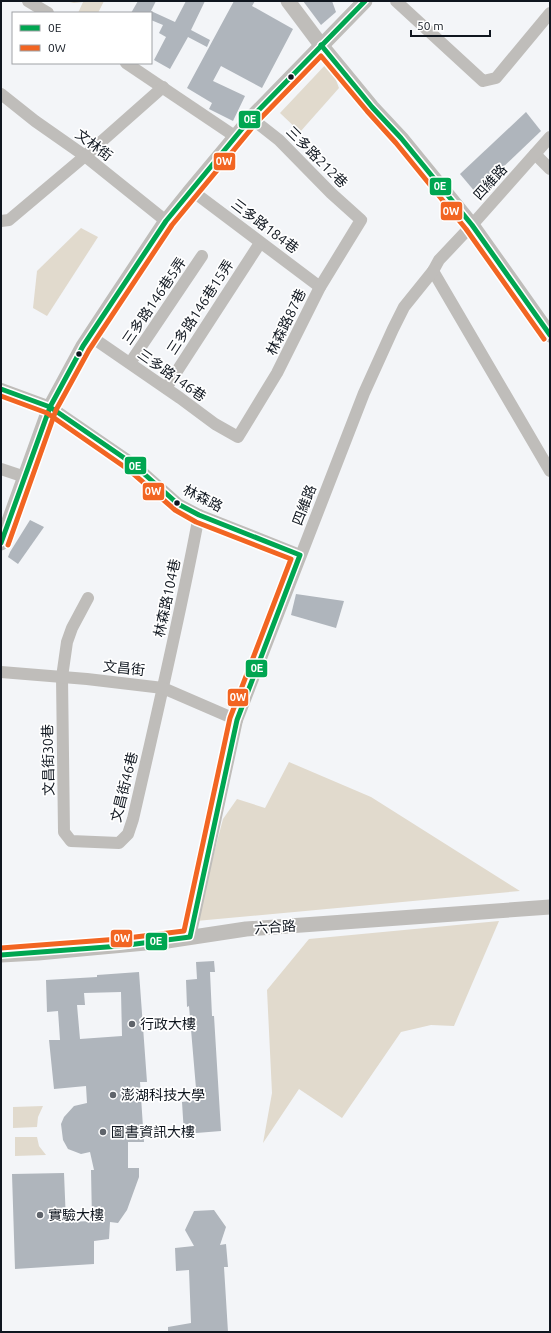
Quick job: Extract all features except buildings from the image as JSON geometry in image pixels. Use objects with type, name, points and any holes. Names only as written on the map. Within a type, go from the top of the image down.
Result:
[{"type":"street","points":[[28,1],[46,12]]},
{"type":"street","points":[[288,1],[321,45],[372,107],[397,133],[472,224],[550,334]]},
{"type":"street","points":[[1,543],[50,407],[90,336],[166,221],[251,118],[365,1]]},
{"type":"street","points":[[396,1],[483,81],[496,78],[550,13]]},
{"type":"street","points":[[128,64],[236,137]]},
{"type":"street","points":[[1,221],[9,220],[85,156],[162,87]]},
{"type":"street","name":"文林街","points":[[1,94],[34,121],[85,156],[166,221]]},
{"type":"street","name":"三多路212巷","points":[[251,118],[279,140],[331,193],[361,220]]},
{"type":"street","name":"四維路","points":[[190,937],[237,720],[364,393],[404,307],[433,271],[439,260],[550,137]]},
{"type":"street","points":[[535,154],[550,169]]},
{"type":"street","name":"三多路184巷","points":[[191,190],[320,287]]},
{"type":"street","name":"林森路87巷","points":[[238,437],[277,374],[320,287],[361,220]]},
{"type":"street","name":"三多路146巷15弄","points":[[166,388],[260,243]]},
{"type":"street","name":"三多路146巷5弄","points":[[130,363],[202,256]]},
{"type":"street","points":[[433,271],[550,471]]},
{"type":"street","name":"三多路146巷","points":[[90,336],[166,388],[215,424],[238,437]]},
{"type":"street","name":"林森路","points":[[1,389],[50,407],[132,464],[178,504],[199,515],[300,555]]},
{"type":"street","points":[[1,469],[24,477]]},
{"type":"street","name":"林森路104巷","points":[[164,688],[199,515]]},
{"type":"street","name":"文昌街30巷","points":[[71,841],[64,832],[62,677],[66,642],[88,598]]},
{"type":"street","name":"文昌街","points":[[1,672],[164,688],[237,720]]},
{"type":"street","name":"文昌街46巷","points":[[71,841],[118,843],[128,834],[133,819],[164,688]]},
{"type":"street","name":"六合路","points":[[1,956],[166,940],[246,929],[550,907]]},
{"type":"shaded area","points":[[65,1],[104,1],[98,12],[78,12],[83,2],[74,3]]},
{"type":"shaded area","points":[[329,61],[339,88],[300,132],[280,113]]},
{"type":"shaded area","points":[[81,228],[98,237],[47,316],[33,308],[37,271]]},
{"type":"shaded area","points":[[289,762],[371,797],[520,891],[196,921],[223,819],[237,799],[265,808]]},
{"type":"shaded area","points":[[499,921],[454,1026],[431,1025],[401,1032],[342,1118],[299,1089],[263,1143],[272,1093],[267,990],[309,939]]},
{"type":"shaded area","points":[[43,1106],[38,1117],[37,1127],[13,1128],[13,1107]]},
{"type":"shaded area","points":[[15,1137],[37,1137],[39,1146],[46,1155],[15,1156]]},
{"type":"transit line","name":"0E","points":[[1,543],[50,407],[83,346],[166,221],[251,118],[365,1]]},
{"type":"transit line","name":"0E","points":[[321,45],[372,107],[401,138],[472,225],[550,335]]},
{"type":"transit line","name":"0W","points":[[8,545],[56,410],[89,350],[172,225],[256,123],[321,56],[396,143],[466,229],[544,339]]},
{"type":"transit line","name":"0E","points":[[1,389],[50,407],[133,464],[178,504],[199,515],[300,555],[237,720],[190,937],[120,946],[1,955]]},
{"type":"transit line","name":"0W","points":[[1,396],[47,413],[129,470],[175,510],[196,522],[291,559],[230,718],[184,931],[119,939],[1,948]]},
{"type":"place","name":"行政大樓","points":[[132,1024]]},
{"type":"place","name":"澎湖科技大學","points":[[113,1095]]},
{"type":"place","name":"圖書資訊大樓","points":[[103,1132]]},
{"type":"place","name":"實驗大樓","points":[[40,1215]]}]
